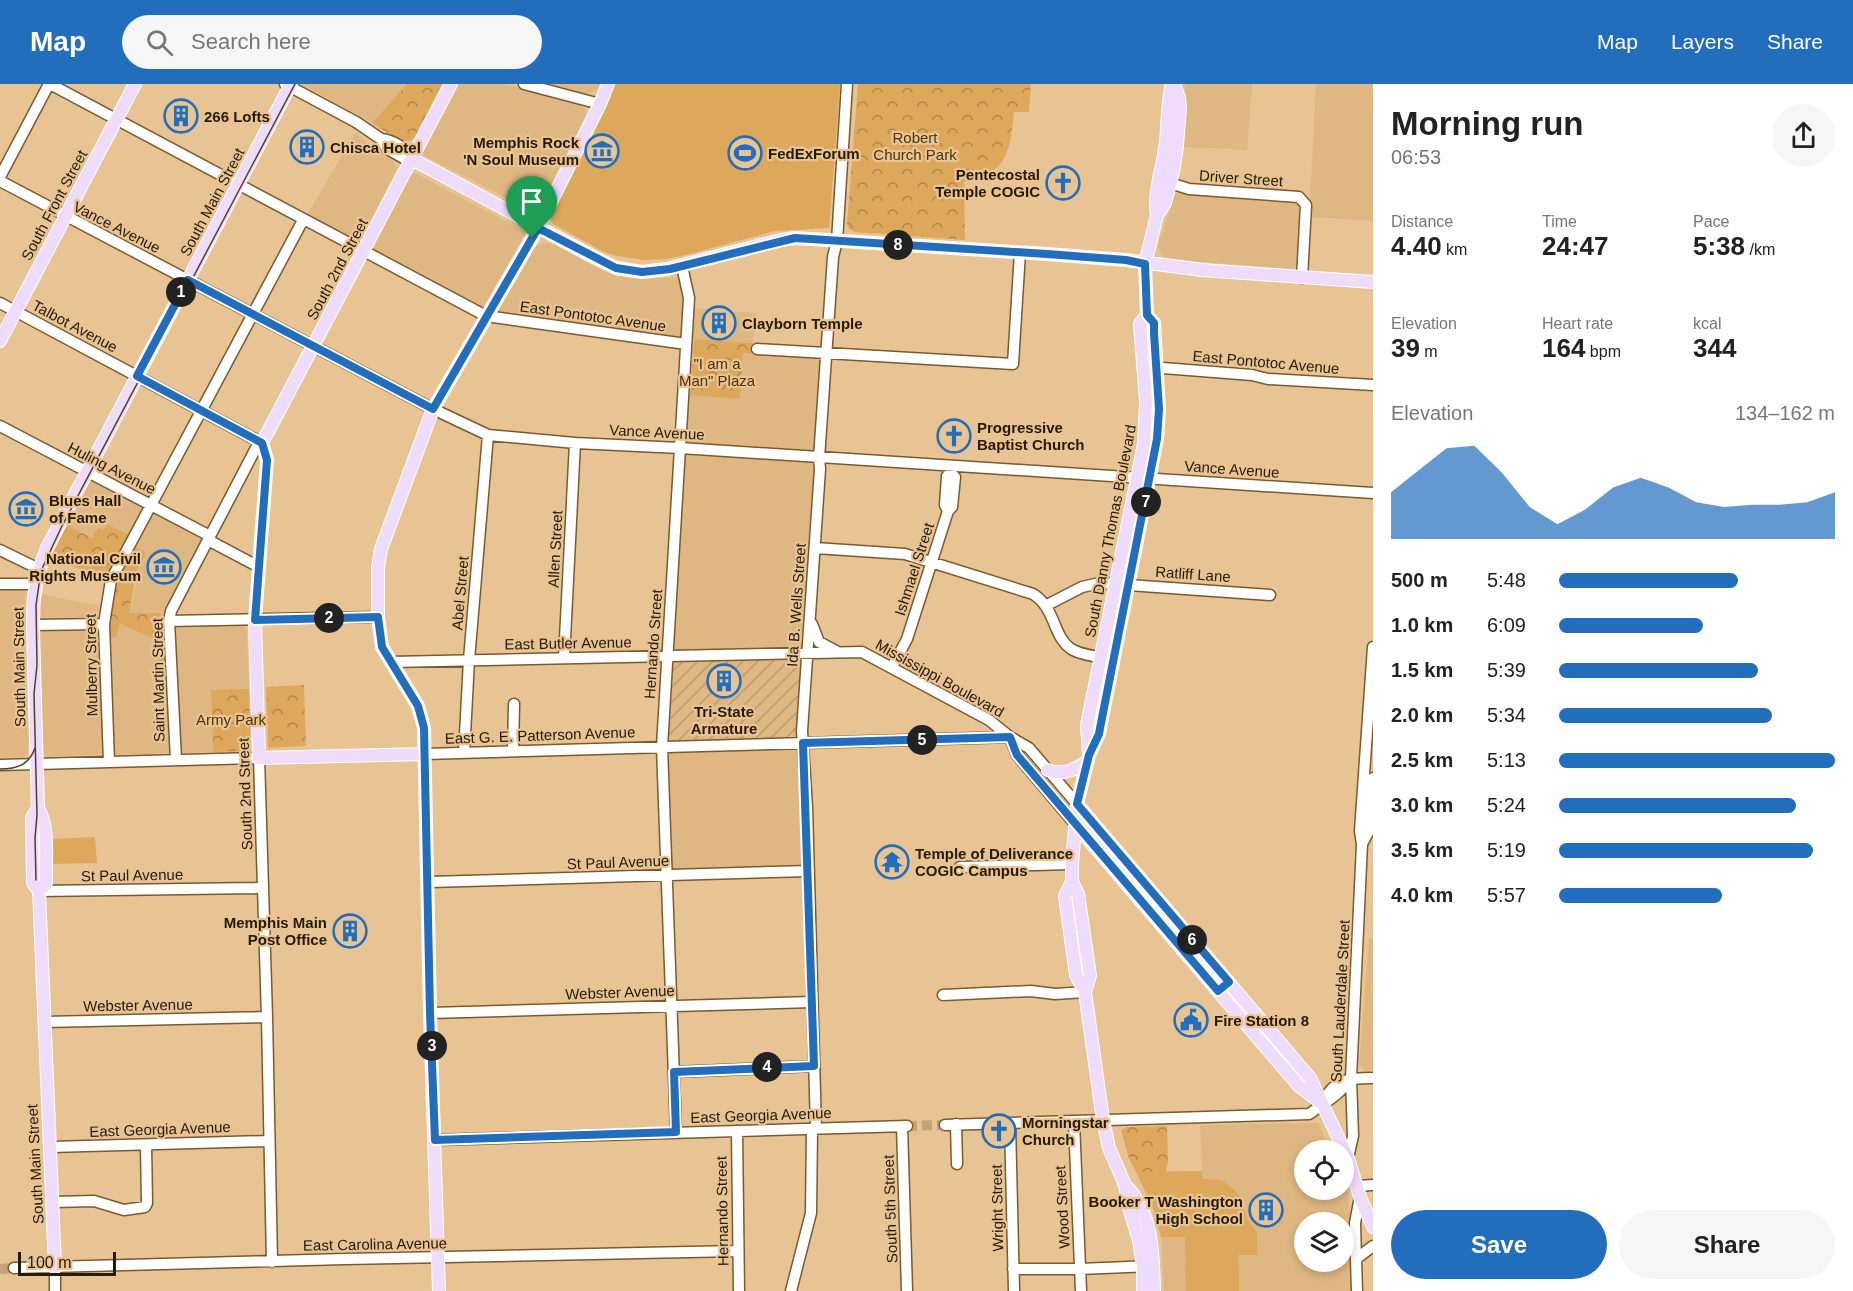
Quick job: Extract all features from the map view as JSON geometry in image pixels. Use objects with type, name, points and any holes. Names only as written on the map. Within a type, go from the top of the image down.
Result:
[{"type":"main road","name":"South Front Street","points":[[0,341],[135,84]]},
{"type":"main road","name":"South 2nd Street","points":[[259,758],[255,620],[267,460],[262,443],[451,84]]},
{"type":"main road","points":[[440,1291],[430,1013],[424,728],[418,706],[382,647],[378,617],[378,568],[381,549],[433,409],[538,228],[608,84]]},
{"type":"main road","name":"South Danny Thomas Boulevard","points":[[1154,1291],[1127,1201],[1125,1185],[1109,1148],[1103,1120],[1085,992],[1090,975],[1078,894],[1072,882],[1072,864],[1077,804],[1088,758],[1099,734],[1115,584],[1159,424],[1154,323],[1147,315],[1145,264],[1157,215],[1165,203],[1177,146],[1179,98],[1173,84]]},
{"type":"main road","name":"South Danny Thomas Boulevard","points":[[1157,215],[1155,202],[1165,154],[1168,99],[1173,84]]},
{"type":"main road","name":"South Main Street","points":[[55,1267],[39,891],[46,882],[45,828],[38,808],[34,584],[47,548],[238,185],[288,85]]},
{"type":"main road","points":[[412,159],[616,268],[642,272],[682,266],[795,238],[1126,260],[1145,264],[1302,278],[1373,282]]},
{"type":"main road","name":"South Danny Thomas Boulevard","points":[[1107,658],[1129,585],[1144,478],[1146,424],[1140,324],[1147,315]]},
{"type":"main road","name":"East G. E. Patterson Avenue","points":[[259,758],[425,754]]},
{"type":"main road","points":[[1048,770],[1057,773],[1075,770],[1088,758]]},
{"type":"main road","name":"Mississippi Boulevard","points":[[1077,804],[1310,1078],[1340,1140]]},
{"type":"main road","name":"Mississippi Boulevard","points":[[1075,824],[1299,1086],[1323,1104]]},
{"type":"main road","points":[[1139,898],[1149,888]]},
{"type":"main road","points":[[1218,991],[1229,982]]},
{"type":"main road","name":"Mississippi Boulevard","points":[[1354,1178],[1373,1227]]},
{"type":"main road","name":"South Danny Thomas Boulevard","points":[[1143,1291],[1148,1266]]},
{"type":"street","name":"East Pontotoc Avenue","points":[[50,84],[486,316],[686,344]]},
{"type":"street","points":[[1,182],[50,84]]},
{"type":"street","points":[[524,84],[600,104]]},
{"type":"street","name":"Ida B. Wells Street","points":[[791,1291],[812,1213],[814,1066],[809,871],[802,731],[826,353],[833,257],[837,241],[847,84]]},
{"type":"street","points":[[288,85],[356,122],[381,139],[386,148],[405,159],[412,159]]},
{"type":"street","name":"Vance Avenue","points":[[1,182],[433,409],[488,435],[951,469],[1144,478],[1373,493]]},
{"type":"street","name":"Driver Street","points":[[1170,183],[1189,189],[1299,197],[1306,205],[1302,278]]},
{"type":"street","name":"Mulberry Street","points":[[109,762],[104,624],[111,580],[303,220]]},
{"type":"street","points":[[757,349],[1013,364],[1020,252]]},
{"type":"street","name":"Hernando Street","points":[[676,1132],[662,747],[689,298],[682,266]]},
{"type":"street","name":"Talbot Avenue","points":[[0,303],[262,443]]},
{"type":"street","name":"East Pontotoc Avenue","points":[[1157,370],[1163,368],[1252,375],[1268,379],[1373,385]]},
{"type":"street","name":"Huling Avenue","points":[[0,426],[151,505],[259,567]]},
{"type":"street","name":"Abel Street","points":[[464,753],[469,660],[488,435]]},
{"type":"street","name":"Saint Martin Street","points":[[176,760],[170,621],[175,602],[257,446],[262,443]]},
{"type":"street","name":"Allen Street","points":[[564,658],[575,443]]},
{"type":"street","name":"Ishmael Street","points":[[892,667],[907,639],[948,511],[945,505],[947,476],[951,469]]},
{"type":"street","points":[[815,548],[891,552],[933,561],[1033,594],[1047,605],[1065,644],[1082,654],[1107,658]]},
{"type":"street","points":[[0,550],[39,569]]},
{"type":"street","name":"Ratliff Lane","points":[[1047,605],[1090,583],[1270,595]]},
{"type":"street","points":[[0,584],[34,584]]},
{"type":"street","points":[[170,621],[378,617]]},
{"type":"street","points":[[810,618],[819,642],[836,651]]},
{"type":"street","points":[[33,625],[104,624]]},
{"type":"street","name":"South Lauderdale Street","points":[[1352,1140],[1351,1078],[1362,844],[1360,831],[1369,779],[1373,647]]},
{"type":"street","name":"East Butler Avenue","points":[[391,662],[853,651]]},
{"type":"street","name":"Mississippi Boulevard","points":[[853,651],[870,655],[989,720],[1010,737],[1029,748],[1077,804]]},
{"type":"street","points":[[513,751],[514,704]]},
{"type":"street","name":"Mississippi Boulevard","points":[[1010,737],[1017,755],[1075,824]]},
{"type":"street","name":"East G. E. Patterson Avenue","points":[[425,754],[1010,737]]},
{"type":"street","name":"East G. E. Patterson Avenue","points":[[0,765],[259,758]]},
{"type":"street","name":"South 2nd Street","points":[[259,758],[273,1262]]},
{"type":"street","points":[[960,867],[1072,864]]},
{"type":"street","name":"St Paul Avenue","points":[[429,882],[809,871]]},
{"type":"street","name":"St Paul Avenue","points":[[39,891],[263,888]]},
{"type":"street","points":[[943,995],[1030,991],[1055,994],[1085,992]]},
{"type":"street","name":"Webster Avenue","points":[[430,1013],[812,1002]]},
{"type":"street","name":"Webster Avenue","points":[[45,1022],[267,1017]]},
{"type":"street","points":[[674,1072],[814,1066]]},
{"type":"street","points":[[957,1164],[951,1124],[1309,1114],[1323,1104],[1327,1092],[1337,1084],[1351,1078],[1373,1078]]},
{"type":"street","name":"Wood Street","points":[[1074,1122],[1081,1291]]},
{"type":"street","name":"Wright Street","points":[[1010,1123],[1014,1291]]},
{"type":"street","name":"East Georgia Avenue","points":[[435,1140],[904,1126]]},
{"type":"street","name":"South 5th Street","points":[[904,1126],[907,1291]]},
{"type":"street","name":"Hernando Street","points":[[736,1131],[739,1291]]},
{"type":"street","name":"East Georgia Avenue","points":[[51,1147],[269,1140]]},
{"type":"street","points":[[53,1202],[94,1201],[124,1210],[145,1207],[147,1203],[146,1145]]},
{"type":"street","points":[[1357,1291],[1355,1223],[1358,1191],[1373,1185]]},
{"type":"street","points":[[1356,1259],[1373,1246]]},
{"type":"street","name":"East Carolina Avenue","points":[[14,1268],[737,1251]]},
{"type":"street","points":[[1013,1269],[1148,1266]]},
{"type":"street","name":"South Main Street","points":[[55,1267],[55,1291]]},
{"type":"shaded area","points":[[301,84],[407,84],[372,123]]},
{"type":"shaded area","points":[[459,84],[504,84],[579,104],[585,110],[586,119],[534,212],[423,155],[423,149]]},
{"type":"shaded area","points":[[549,84],[600,84],[597,90],[586,94]]},
{"type":"shaded area","points":[[1185,84],[1252,84],[1247,150],[1183,147],[1186,114]]},
{"type":"shaded area","points":[[1316,84],[1373,84],[1373,221],[1309,217]]},
{"type":"shaded area","points":[[355,133],[392,160],[397,168],[360,242],[307,215]]},
{"type":"shaded area","points":[[415,173],[524,231],[525,234],[483,308],[480,309],[374,252],[373,249],[410,176]]},
{"type":"shaded area","points":[[1177,193],[1299,201],[1302,206],[1296,267],[1293,269],[1162,257],[1158,245]]},
{"type":"shaded area","points":[[543,242],[556,246],[601,270],[620,276],[646,279],[678,277],[684,303],[681,340],[495,314],[533,248]]},
{"type":"shaded area","points":[[691,308],[756,313],[753,343],[694,339],[688,335]]},
{"type":"shaded area","points":[[758,351],[824,355],[817,456],[683,446],[687,397],[743,353],[752,354]]},
{"type":"shaded area","points":[[683,452],[817,461],[805,650],[671,652]]},
{"type":"shaded area","points":[[92,481],[145,509],[131,536],[105,529],[93,538],[67,525],[88,484]]},
{"type":"shaded area","name":"National Civil Rights Museum","points":[[153,513],[201,538],[163,614],[161,634],[160,619],[149,613],[129,613],[139,572],[137,571],[145,556],[134,546]]},
{"type":"shaded area","points":[[0,587],[23,587],[25,590],[28,753],[25,757],[0,758]]},
{"type":"shaded area","points":[[40,594],[100,606],[98,617],[41,618]]},
{"type":"shaded area","points":[[120,624],[157,640],[167,659],[171,750],[169,753],[113,755],[110,638],[116,637]]},
{"type":"shaded area","points":[[243,625],[247,629],[249,689],[211,691],[213,752],[180,753],[175,628]]},
{"type":"shaded area","points":[[46,630],[100,630],[103,754],[45,757],[43,754],[39,635]]},
{"type":"shaded area","points":[[805,656],[801,740],[666,744],[671,658]]},
{"type":"shaded area","points":[[800,747],[806,868],[669,873],[665,751]]},
{"type":"shaded area","points":[[1369,939],[1373,939],[1373,1070],[1365,1071],[1359,1065]]},
{"type":"shaded area","points":[[1319,1123],[1326,1140],[1294,1140],[1294,1200],[1349,1200],[1350,1212],[1294,1212],[1294,1272],[1352,1272],[1353,1291],[1164,1291],[1159,1225],[1136,1172],[1202,1171],[1200,1125]]},
{"type":"green space","points":[[407,84],[442,84],[414,138],[405,144],[372,123]]},
{"type":"green space","points":[[614,84],[840,84],[829,228],[775,231],[690,254],[666,259],[644,260],[604,252],[553,224],[550,216],[605,107]]},
{"type":"green space","name":"Robert Church Park","points":[[858,84],[1031,84],[1029,112],[1014,112],[1011,138],[1004,158],[990,173],[964,182],[965,240],[855,232],[849,229],[847,224]]},
{"type":"green space","name":"\"I am a Man\" Plaza","points":[[694,339],[753,343],[752,354],[743,353],[740,399],[690,395]]},
{"type":"green space","points":[[107,524],[131,536],[108,576],[49,561],[67,525],[92,538],[98,528],[104,529]]},
{"type":"green space","points":[[134,546],[144,551],[145,556],[137,570],[129,613],[161,613],[160,620],[167,657],[166,664],[161,666],[159,665],[157,640],[120,624],[116,637],[110,638],[109,611],[115,581]]},
{"type":"green space","points":[[304,685],[306,746],[268,748],[266,687]]},
{"type":"green space","name":"Army Park","points":[[249,689],[251,748],[249,751],[213,752],[211,690]]},
{"type":"green space","points":[[95,837],[97,863],[51,864],[51,839]]},
{"type":"green space","points":[[1167,1126],[1166,1172],[1136,1172],[1129,1159],[1121,1130],[1127,1127]]},
{"type":"green space","points":[[1202,1171],[1202,1179],[1220,1180],[1238,1194],[1247,1218],[1257,1233],[1257,1255],[1238,1255],[1239,1291],[1186,1291],[1185,1237],[1161,1237],[1153,1208],[1136,1172]]},
{"type":"tunnel","points":[[907,1126],[945,1125]]},
{"type":"tunnel","points":[[0,1269],[14,1268]]},
{"type":"tram line","points":[[36,880],[34,694],[37,665],[36,605],[41,571],[61,528],[295,84]]},
{"type":"tram line","points":[[0,769],[22,765],[35,748]]},
{"type":"place","name":"266 Lofts","points":[[181,116]]},
{"type":"place","name":"Chisca Hotel","points":[[307,147]]},
{"type":"place","name":"Memphis Rock 'N Soul Museum","points":[[602,151]]},
{"type":"place","name":"FedExForum","points":[[745,153]]},
{"type":"place","name":"Pentecostal Temple COGIC","points":[[1063,183]]},
{"type":"place","name":"Clayborn Temple","points":[[719,323]]},
{"type":"place","name":"Progressive Baptist Church","points":[[954,436]]},
{"type":"place","name":"Blues Hall of Fame","points":[[26,509]]},
{"type":"place","name":"National Civil Rights Museum","points":[[164,567]]},
{"type":"place","name":"Tri-State Armature","points":[[724,681]]},
{"type":"place","name":"Temple of Deliverance COGIC Campus","points":[[892,862]]},
{"type":"place","name":"Memphis Main Post Office","points":[[350,931]]},
{"type":"place","name":"Fire Station 8","points":[[1191,1020]]},
{"type":"place","name":"Morningstar Church","points":[[999,1131]]},
{"type":"place","name":"Booker T Washington High School","points":[[1266,1210]]},
{"type":"route","points":[[538,228],[616,268],[642,272],[670,269],[795,238],[1047,254],[1126,260],[1145,264],[1147,315],[1154,323],[1159,424],[1099,734],[1089,755],[1077,804],[1229,982],[1218,991],[1017,755],[1010,737],[803,743],[807,807],[814,1066],[674,1072],[676,1132],[435,1140],[424,728],[418,706],[382,647],[378,617],[255,620],[267,460],[262,443],[137,376],[188,280],[433,409],[532,238],[538,228]]}]
